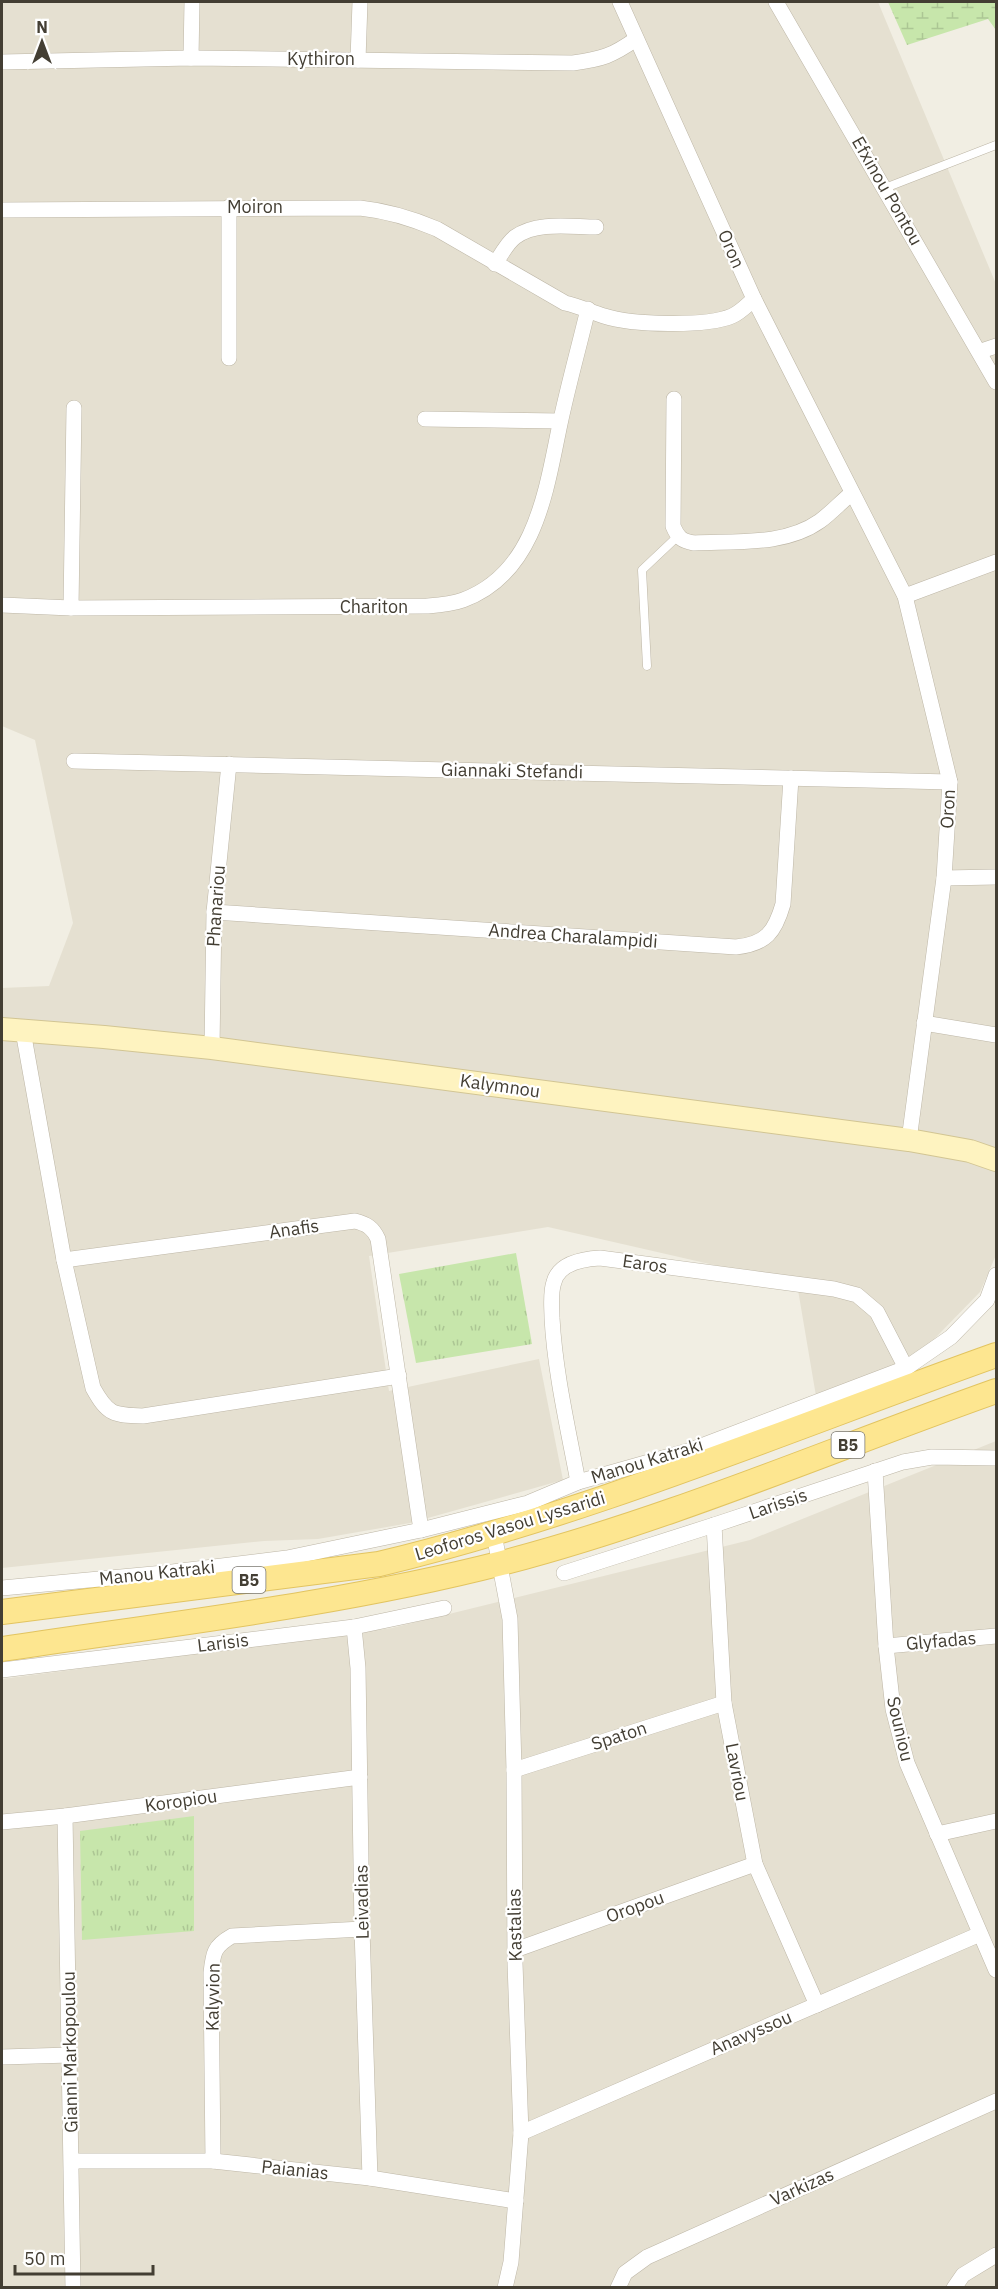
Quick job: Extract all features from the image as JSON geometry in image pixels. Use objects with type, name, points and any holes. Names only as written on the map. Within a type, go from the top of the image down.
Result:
[{"type":"main road","name":"Leoforos Vasou Lyssaridi","points":[[2,1612],[379,1564],[494,1534],[693,1468],[996,1355]]},
{"type":"main road","name":"Leoforos Vasou Lyssaridi","points":[[2,1649],[344,1597],[501,1563],[701,1501],[996,1390]]},
{"type":"street","points":[[191,58],[192,2]]},
{"type":"street","points":[[358,60],[360,2]]},
{"type":"street","name":"Oron","points":[[620,2],[754,299],[905,596],[950,782],[944,878],[909,1140]]},
{"type":"street","name":"Efxinou Pontou","points":[[776,2],[981,351],[996,382]]},
{"type":"street","name":"Kythiron","points":[[2,62],[191,58],[573,63],[615,54],[636,39]]},
{"type":"street","points":[[229,207],[229,358]]},
{"type":"street","name":"Moiron","points":[[2,210],[353,207],[392,212],[437,229],[565,303],[605,316],[633,321],[688,323],[730,316],[743,310],[754,299]]},
{"type":"street","points":[[495,264],[513,238],[525,231],[540,228],[596,227]]},
{"type":"street","name":"Chariton","points":[[2,605],[71,608],[427,606],[461,600],[477,594],[501,576],[522,549],[533,530],[545,495],[588,309]]},
{"type":"street","points":[[981,351],[996,346]]},
{"type":"street","points":[[674,399],[673,526],[677,537],[684,542],[784,537],[820,521],[852,493]]},
{"type":"street","points":[[71,608],[74,408]]},
{"type":"street","points":[[425,419],[561,420]]},
{"type":"street","points":[[905,596],[996,562]]},
{"type":"street","name":"Giannaki Stefandi","points":[[74,761],[950,782]]},
{"type":"street","name":"Phanariou","points":[[212,1048],[214,912],[229,764]]},
{"type":"street","name":"Andrea Charalampidi","points":[[214,912],[736,947],[752,945],[763,940],[773,930],[783,904],[791,778]]},
{"type":"street","points":[[944,878],[996,877]]},
{"type":"street","points":[[924,1023],[996,1035]]},
{"type":"street","points":[[12,1030],[93,1388],[103,1406],[118,1415],[143,1416],[399,1376]]},
{"type":"street","name":"Kalymnou","points":[[12,1030],[104,1036],[212,1048],[909,1140],[970,1151],[996,1160]]},
{"type":"street","name":"Anafis","points":[[64,1260],[355,1221],[366,1224],[374,1230],[378,1239],[421,1530]]},
{"type":"street","name":"Earos","points":[[578,1482],[553,1346],[552,1302],[554,1280],[566,1267],[580,1259],[600,1258],[834,1289],[857,1295],[877,1312],[906,1368]]},
{"type":"street","name":"Manou Katraki","points":[[2,1588],[164,1573],[287,1558],[421,1530],[528,1503],[578,1482],[688,1451],[906,1368],[951,1337],[987,1300],[996,1275]]},
{"type":"street","name":"Larissis","points":[[564,1573],[903,1462],[933,1457],[996,1458]]},
{"type":"street","name":"Souniou","points":[[875,1471],[886,1646],[893,1708],[907,1763],[996,1970]]},
{"type":"street","name":"Lavriou","points":[[714,1525],[724,1703],[755,1864],[817,2005]]},
{"type":"street","name":"Kastalias","points":[[494,1534],[510,1619],[515,1950],[521,2133],[511,2262],[505,2288]]},
{"type":"street","name":"Larisis","points":[[2,1670],[354,1627],[444,1608]]},
{"type":"street","name":"Leivadias","points":[[354,1627],[358,1668],[362,1929],[370,2178]]},
{"type":"street","name":"Glyfadas","points":[[886,1646],[996,1636]]},
{"type":"street","name":"Spaton","points":[[514,1770],[724,1703]]},
{"type":"street","name":"Koropiou","points":[[2,1822],[65,1816],[360,1777]]},
{"type":"street","name":"Gianni Markopoulou","points":[[65,1816],[73,2288]]},
{"type":"street","points":[[937,1834],[996,1821]]},
{"type":"street","name":"Oropou","points":[[515,1950],[755,1864]]},
{"type":"street","name":"Kalyvion","points":[[213,2161],[211,1973],[213,1955],[220,1943],[232,1936],[362,1929]]},
{"type":"street","name":"Anavyssou","points":[[521,2133],[980,1934]]},
{"type":"street","points":[[2,2057],[70,2055]]},
{"type":"street","name":"Varkizas","points":[[618,2288],[625,2273],[647,2257],[996,2101]]},
{"type":"street","name":"Paianias","points":[[72,2161],[213,2161],[370,2178],[516,2201]]},
{"type":"street","points":[[954,2288],[963,2275],[996,2255]]},
{"type":"lane","points":[[885,188],[996,145]]},
{"type":"lane","points":[[647,666],[642,570],[677,537]]},
{"type":"shaded area","points":[[2,2],[878,2],[996,284],[996,1255],[980,1292],[906,1368],[817,1402],[797,1284],[548,1227],[369,1256],[389,1391],[539,1359],[563,1480],[410,1523],[318,1539],[264,1541],[2,1568],[2,988],[49,986],[73,923],[35,740],[2,726]]},
{"type":"shaded area","points":[[996,1441],[996,2287],[2,2287],[2,1679],[392,1628],[750,1540]]},
{"type":"green space","points":[[888,2],[996,2],[996,30],[988,19],[907,45]]},
{"type":"green space","points":[[516,1253],[532,1344],[416,1363],[399,1274]]},
{"type":"green space","points":[[194,1816],[194,1931],[82,1940],[80,1831]]}]
